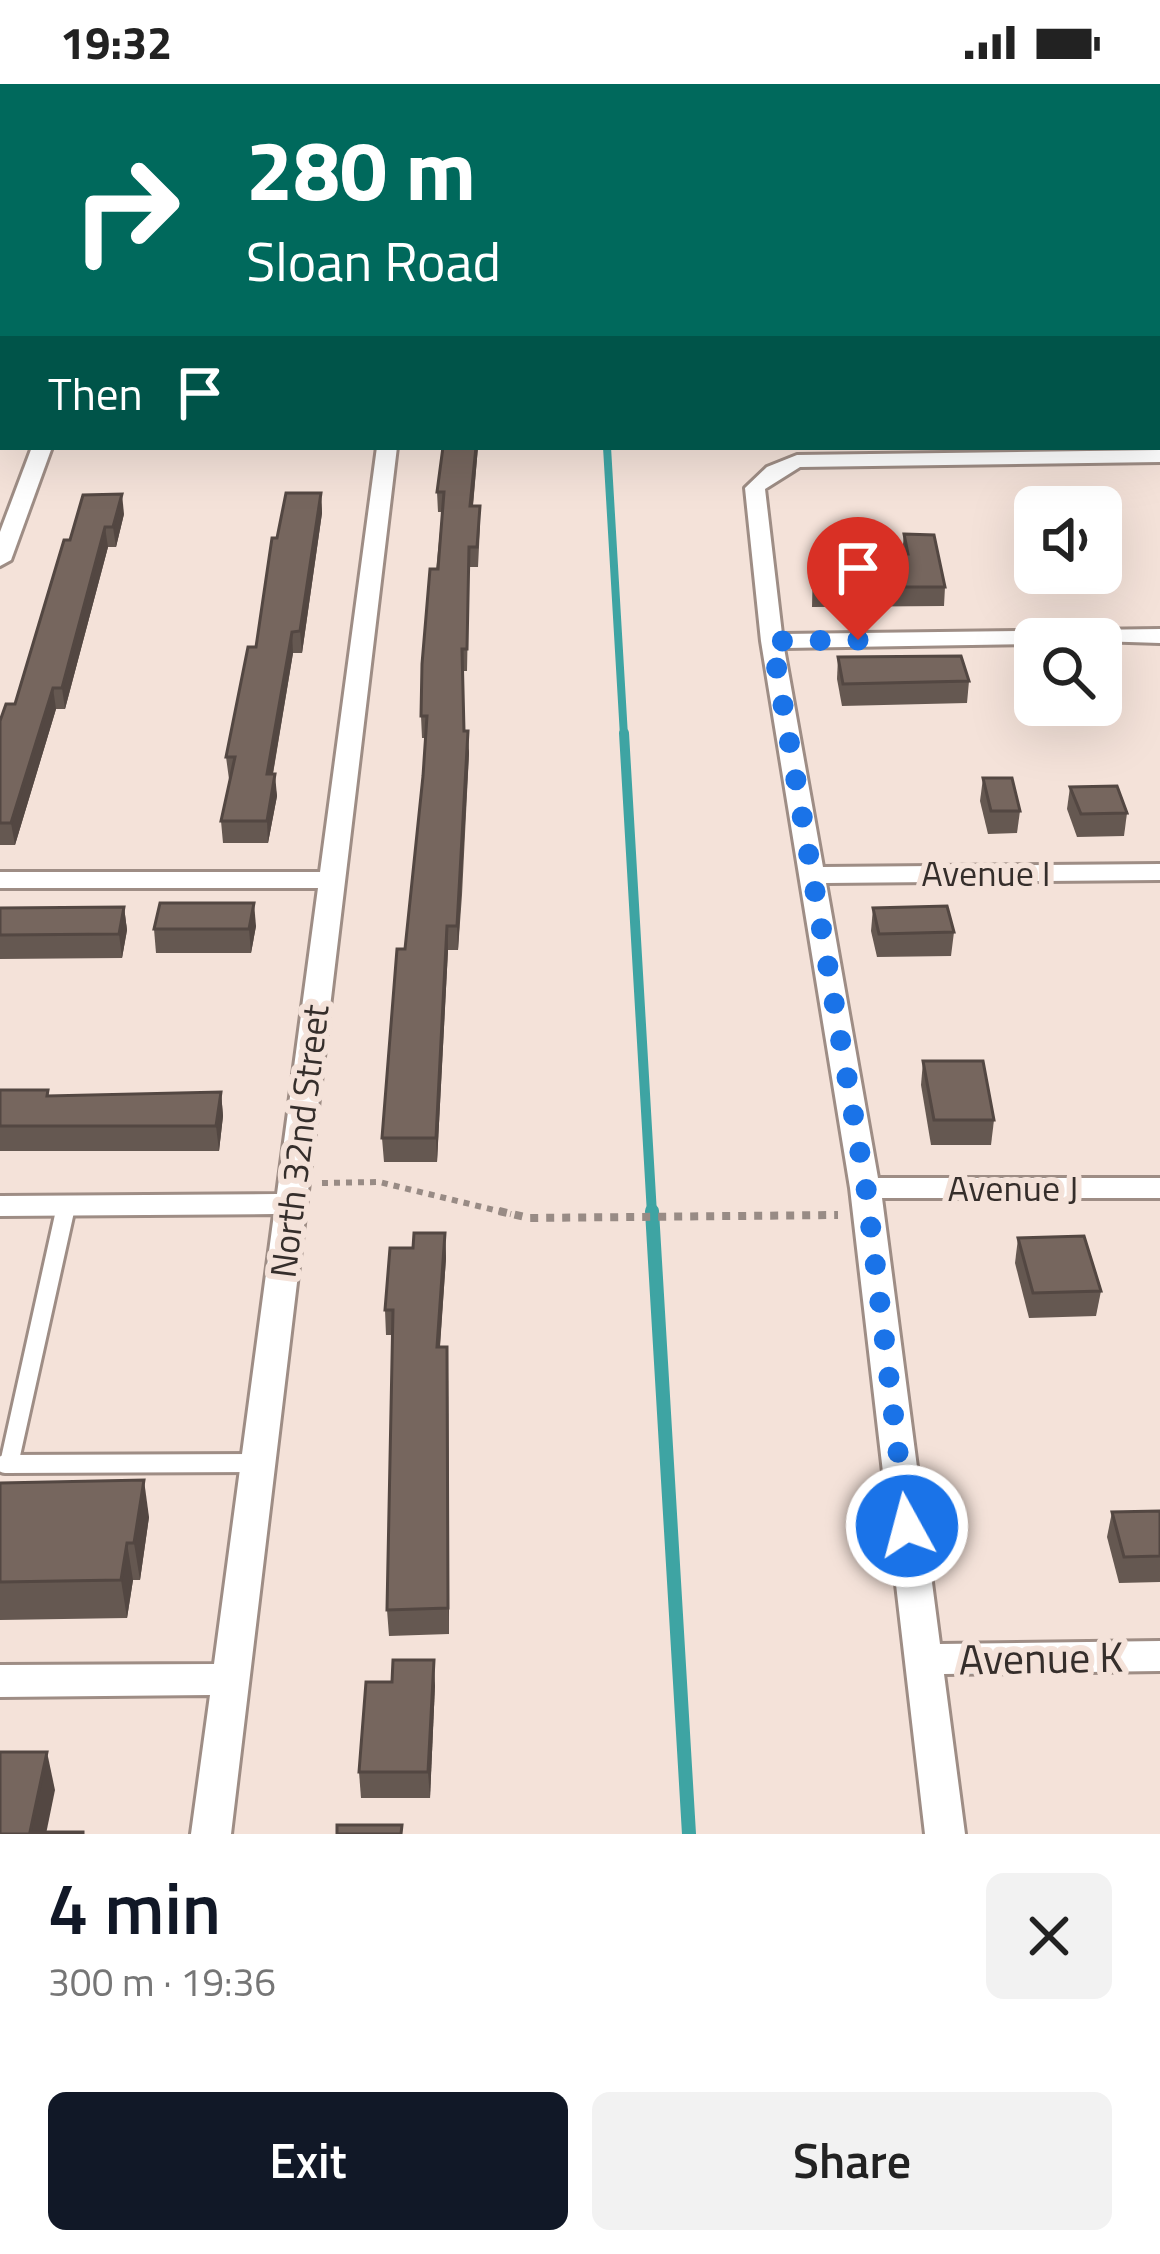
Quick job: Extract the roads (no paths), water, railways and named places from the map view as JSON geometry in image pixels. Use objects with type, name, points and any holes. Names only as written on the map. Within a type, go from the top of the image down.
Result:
[{"type":"street","points":[[0,560],[42,450]]},
{"type":"street","name":"North 32nd Street","points":[[211,1834],[387,450]]},
{"type":"street","points":[[945,1834],[867,1202],[772,641],[755,488],[774,471],[797,461],[1160,456]]},
{"type":"street","points":[[772,641],[1160,636]]},
{"type":"street","name":"Avenue I","points":[[812,874],[1160,872]]},
{"type":"street","points":[[0,880],[332,880]]},
{"type":"street","name":"Avenue J","points":[[867,1202],[1160,1188]]},
{"type":"street","points":[[0,1206],[293,1194]]},
{"type":"street","name":"Avenue K","points":[[923,1659],[1160,1656]]},
{"type":"street","points":[[0,1681],[230,1679]]},
{"type":"lane","points":[[66,1206],[4,1464],[258,1463]]},
{"type":"waterway","points":[[607,450],[624,736]]},
{"type":"waterway","points":[[624,733],[652,1214]]},
{"type":"waterway","points":[[652,1211],[689,1834]]}]
